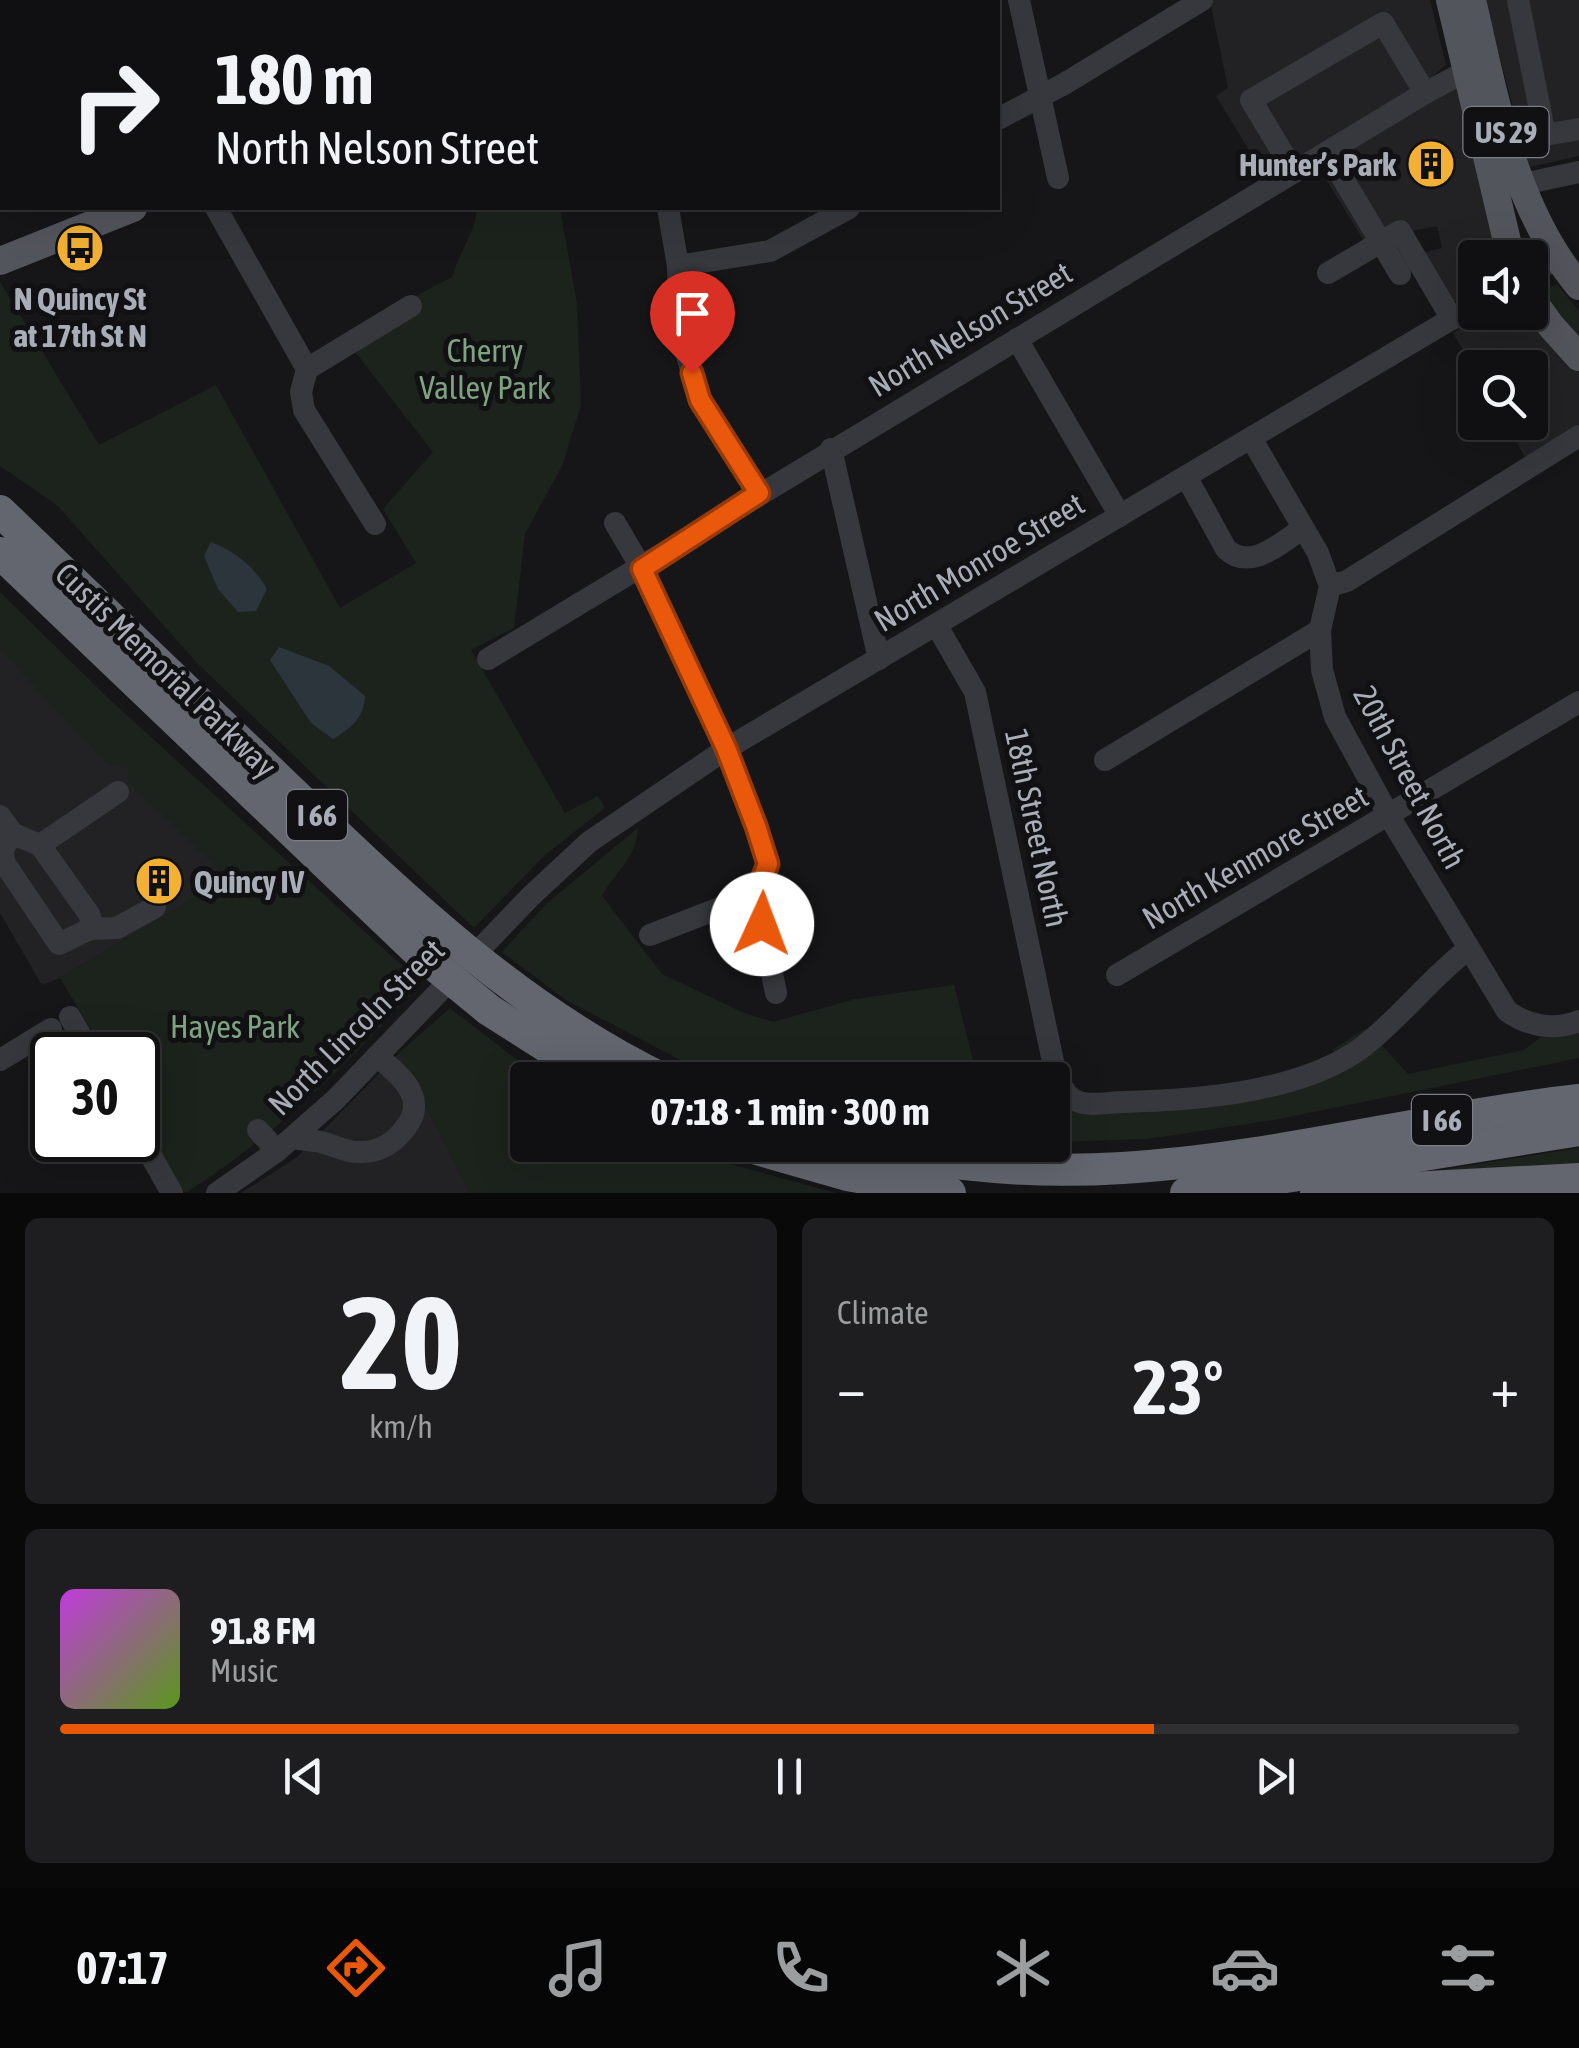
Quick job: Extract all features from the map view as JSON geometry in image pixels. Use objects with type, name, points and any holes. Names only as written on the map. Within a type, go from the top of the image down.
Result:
[{"type":"highway","name":"Custis Memorial Parkway","points":[[0,511],[433,925],[538,1007],[631,1062]]},
{"type":"highway","name":"Custis Memorial Parkway","points":[[0,553],[417,951],[500,1018],[570,1062]]},
{"type":"highway","points":[[1305,1143],[1380,1118],[1579,1077]]},
{"type":"highway","name":"I 66","points":[[953,1162],[1093,1170],[1172,1164],[1579,1100]]},
{"type":"highway","name":"I 66","points":[[1186,1193],[1579,1130]]},
{"type":"highway","points":[[802,1162],[847,1175],[950,1193]]},
{"type":"highway","points":[[1316,1193],[1579,1179]]},
{"type":"main road","name":"US 29","points":[[1471,1],[1478,65],[1507,187],[1510,240]]},
{"type":"main road","name":"US 29","points":[[1507,187],[1531,214],[1579,286]]},
{"type":"main road","points":[[0,243],[108,210]]},
{"type":"main road","points":[[0,261],[128,210]]},
{"type":"main road","points":[[1548,322],[1579,357]]},
{"type":"street","points":[[1019,0],[1058,178]]},
{"type":"street","points":[[1000,118],[1202,0]]},
{"type":"street","points":[[1518,0],[1545,135],[1579,128]]},
{"type":"street","points":[[1294,172],[1251,100],[1383,22],[1425,94]]},
{"type":"street","name":"North Nelson Street","points":[[488,659],[1327,152],[1478,65]]},
{"type":"street","points":[[1327,152],[1400,274]]},
{"type":"street","points":[[1507,187],[1579,172]]},
{"type":"street","points":[[217,210],[308,369]]},
{"type":"street","points":[[668,210],[678,266],[679,316],[700,400],[759,493]]},
{"type":"street","points":[[678,266],[770,252],[846,210]]},
{"type":"street","points":[[1328,273],[1400,231],[1418,240],[1452,319]]},
{"type":"street","points":[[1548,263],[1557,258]]},
{"type":"street","points":[[376,524],[304,410],[301,392],[308,369],[412,306]]},
{"type":"street","name":"North Monroe Street","points":[[531,896],[588,842],[726,748],[1458,316]]},
{"type":"street","points":[[1017,339],[1120,516]]},
{"type":"street","points":[[1251,438],[1318,553],[1330,586],[1347,581],[1579,436]]},
{"type":"street","points":[[831,450],[879,660]]},
{"type":"street","points":[[1186,478],[1220,540],[1234,557],[1252,559],[1304,528]]},
{"type":"street","points":[[615,523],[642,569],[726,748],[756,826],[768,864],[756,894],[776,993]]},
{"type":"street","name":"20th Street North","points":[[1330,586],[1320,630],[1322,670],[1335,717],[1388,816],[1496,997],[1522,1021],[1538,1026],[1579,1022]]},
{"type":"street","name":"18th Street North","points":[[937,626],[975,692],[1055,1071],[1067,1094],[1076,1101],[1219,1094],[1278,1084],[1359,1049],[1468,950]]},
{"type":"street","points":[[1105,760],[1320,630]]},
{"type":"street","name":"North Kenmore Street","points":[[1117,975],[1579,702]]},
{"type":"street","points":[[40,846],[118,792]]},
{"type":"street","points":[[89,928],[92,924],[88,914],[40,846],[6,825],[2,850],[5,864],[59,944],[89,928],[117,928],[155,907]]},
{"type":"street","points":[[650,935],[756,894]]},
{"type":"street","name":"North Lincoln Street","points":[[218,1193],[285,1145],[336,1100],[531,896]]},
{"type":"street","points":[[45,1032],[60,1023],[69,1032]]},
{"type":"street","points":[[0,1060],[30,1042]]},
{"type":"street","points":[[258,1130],[285,1145],[323,1142],[356,1153],[374,1151],[395,1140],[414,1112],[414,1100],[400,1075],[377,1056]]},
{"type":"street","points":[[154,1162],[171,1191],[187,1172]]},
{"type":"shaded area","points":[[1430,0],[1446,65],[1266,178],[1216,96],[1228,88],[1210,1]]},
{"type":"shaded area","points":[[1485,0],[1579,0],[1579,156],[1530,167]]},
{"type":"shaded area","points":[[1458,86],[1495,240],[1458,240],[1458,300],[1446,307],[1415,255],[1442,248],[1437,226],[1364,241],[1326,179],[1343,169],[1335,155]]},
{"type":"shaded area","points":[[1541,330],[1579,372],[1579,427],[1526,459],[1515,440],[1548,440],[1548,350],[1463,350],[1453,333]]},
{"type":"shaded area","points":[[211,542],[243,561],[262,581],[267,589],[256,611],[238,612],[218,589],[204,556]]},
{"type":"shaded area","points":[[279,647],[329,666],[365,696],[362,710],[351,726],[333,739],[311,723],[270,660]]},
{"type":"shaded area","points":[[0,649],[128,768],[131,778],[228,878],[42,985],[0,913]]},
{"type":"shaded area","points":[[399,1053],[470,1193],[241,1193],[296,1158]]},
{"type":"green space","name":"Cherry Valley Park","points":[[477,210],[560,210],[577,304],[581,405],[563,464],[525,534],[514,628],[471,650],[565,813],[598,796],[605,808],[545,855],[474,928],[197,663],[57,505],[0,466],[0,282],[99,445],[216,385],[340,608],[416,563],[383,509],[433,452],[352,348],[412,298],[452,277]]},
{"type":"green space","points":[[1557,284],[1579,311],[1579,345],[1548,301],[1548,289]]},
{"type":"green space","name":"Hayes Park","points":[[0,592],[108,698],[421,983],[311,1096],[251,1147],[187,1192],[181,1191],[160,1151],[160,1032],[92,1032],[60,978],[228,878],[128,781],[128,768],[107,764],[0,649]]},
{"type":"green space","points":[[638,828],[630,856],[602,896],[662,974],[744,1013],[773,1022],[855,999],[954,985],[973,1062],[684,1062],[566,1000],[502,952],[546,904]]},
{"type":"green space","points":[[450,1008],[520,1062],[510,1062],[510,1162],[723,1162],[836,1193],[470,1193],[399,1053]]},
{"type":"green space","points":[[1366,1028],[1408,1074],[1524,1050],[1541,1037],[1579,1030],[1579,1058],[1274,1120],[1147,1139],[1070,1141],[1070,1112],[1215,1102],[1344,1065],[1332,1050]]},
{"type":"green space","points":[[1579,1148],[1579,1173],[1434,1171]]},
{"type":"place","name":"Hunter’s Park","points":[[1431,164]]},
{"type":"place","name":"N Quincy St at 17th St N","points":[[80,248]]},
{"type":"place","name":"Quincy IV","points":[[159,881]]},
{"type":"route","points":[[692,373],[700,400],[759,493],[642,569],[726,748],[756,826],[768,864],[756,894],[762,924]]}]
